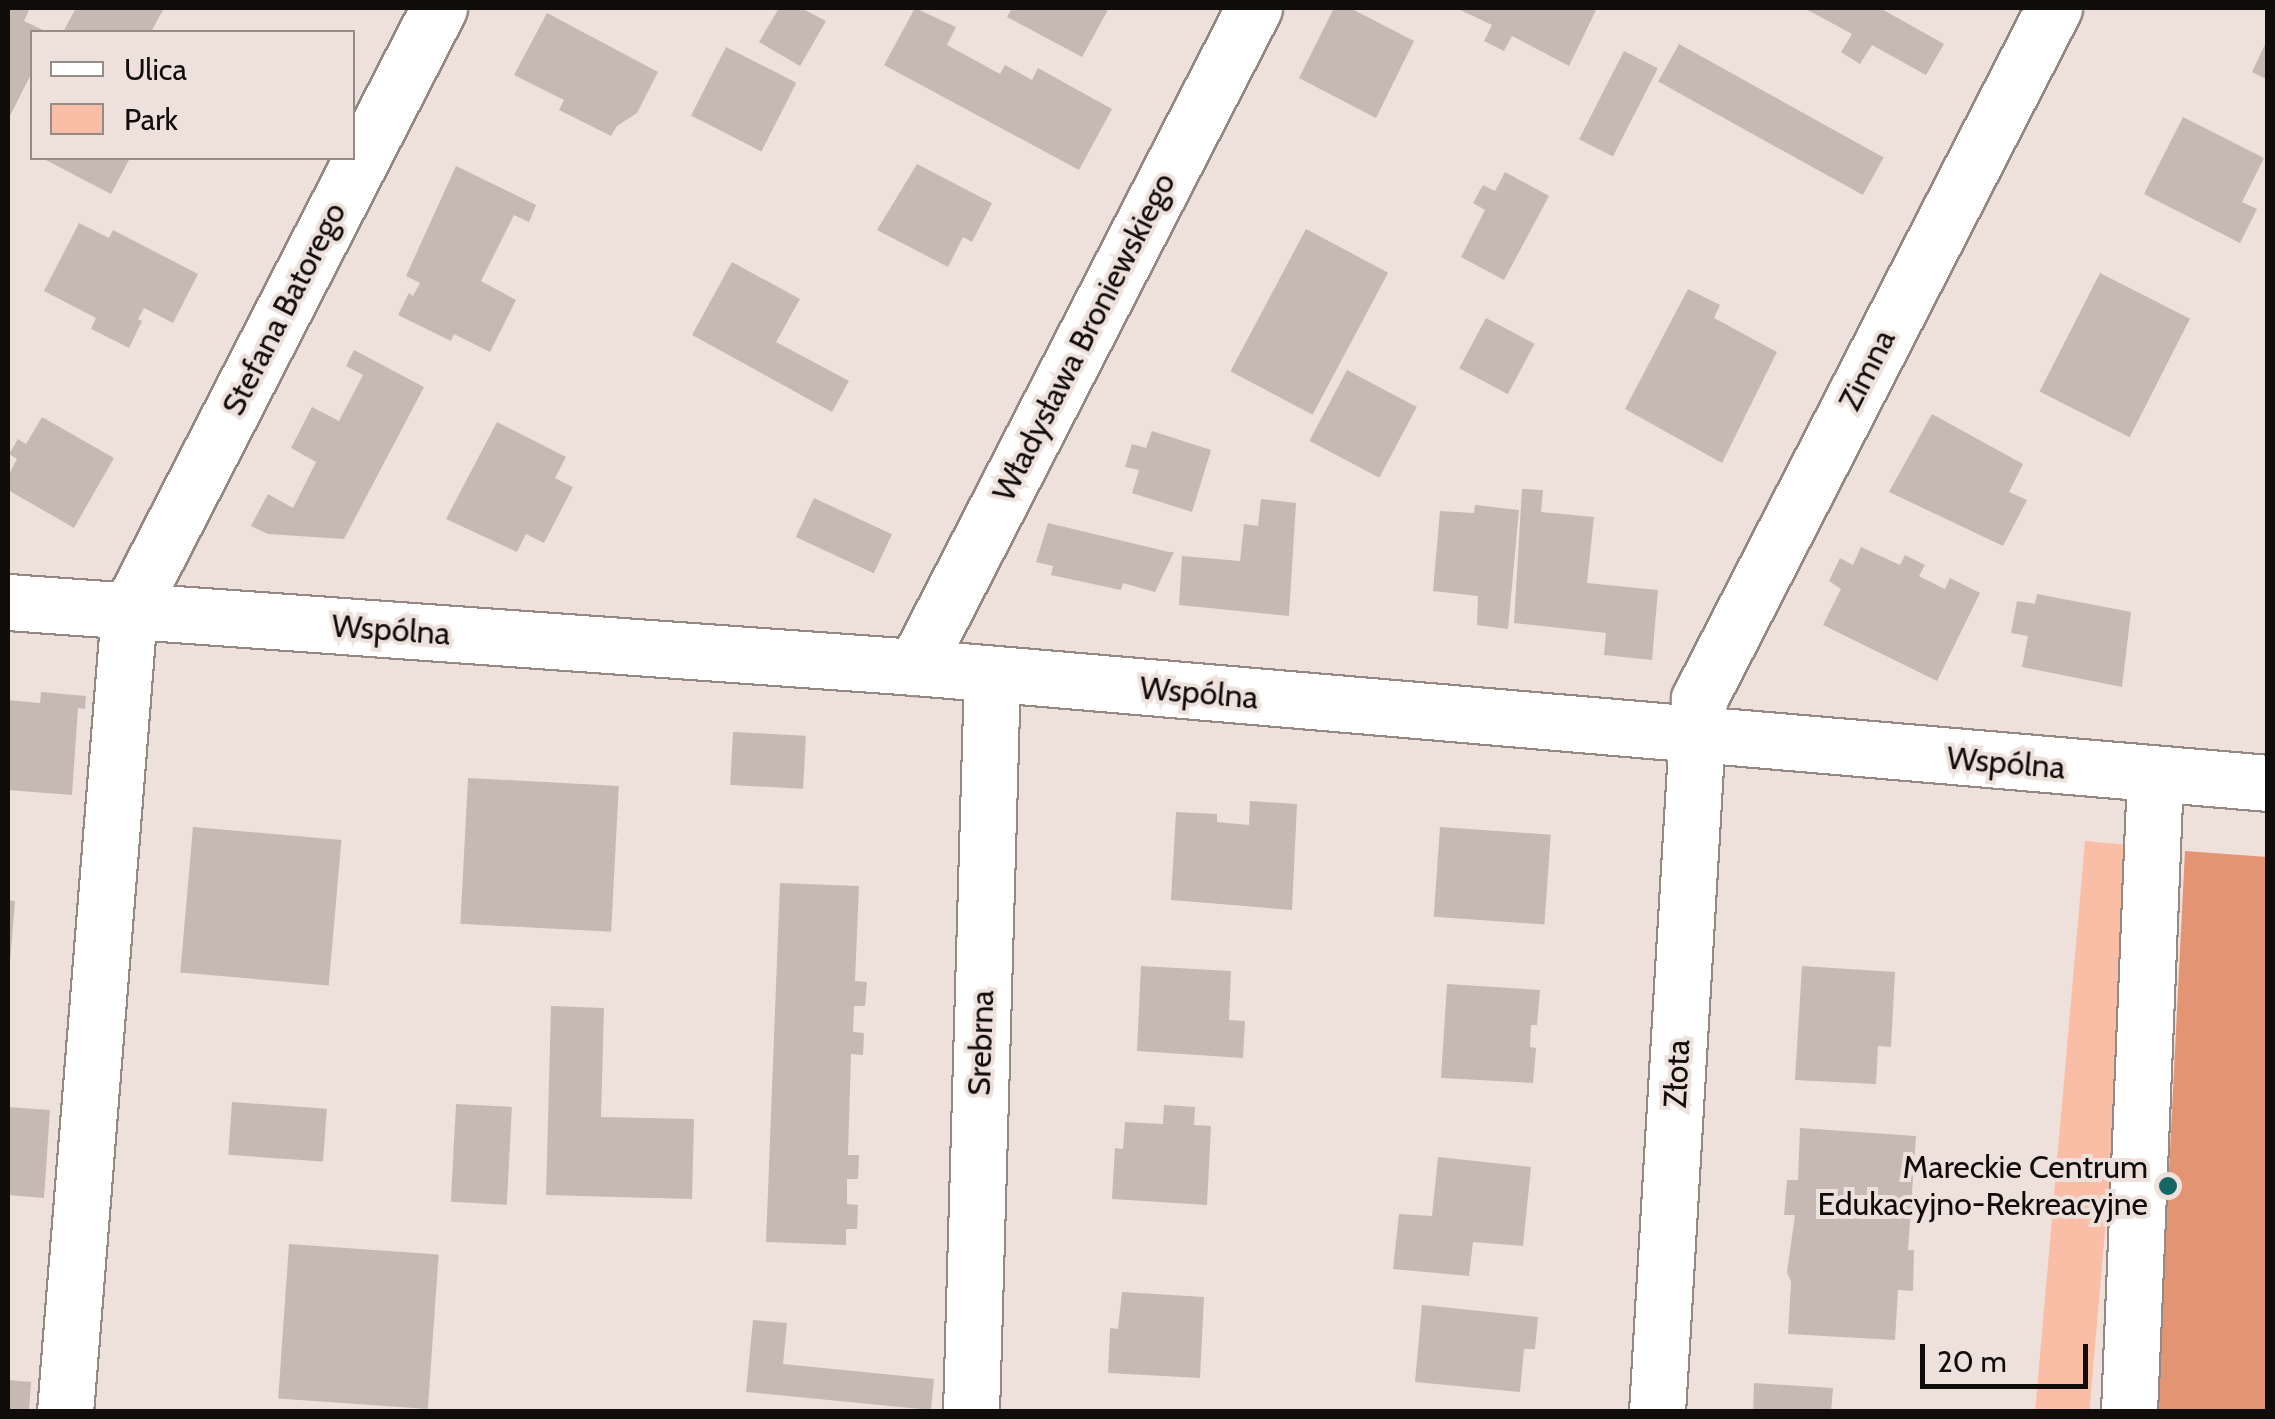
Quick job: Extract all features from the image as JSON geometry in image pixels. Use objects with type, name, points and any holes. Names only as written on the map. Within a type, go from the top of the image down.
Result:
[{"type":"street","name":"Stefana Batorego","points":[[129,611],[438,8]]},
{"type":"street","name":"Władysława Broniewskiego","points":[[915,667],[1254,8]]},
{"type":"street","name":"Zimna","points":[[1697,738],[1700,699],[1722,653],[2054,8]]},
{"type":"street","name":"Wspólna","points":[[8,602],[915,667],[1697,738],[2268,783]]},
{"type":"street","points":[[64,1412],[129,611]]},
{"type":"street","name":"Srebrna","points":[[971,1412],[992,675]]},
{"type":"street","name":"Złota","points":[[1658,1412],[1697,738]]},
{"type":"street","points":[[2129,1412],[2155,775]]},
{"type":"green space","points":[[2085,841],[2139,846],[2089,1412],[2035,1411]]},
{"type":"shaded area","points":[[2185,851],[2267,857],[2267,1411],[2157,1411]]},
{"type":"building","points":[[8,8],[30,8],[24,21],[43,30],[30,30],[30,76],[8,120]]},
{"type":"building","points":[[76,8],[164,8],[152,30],[64,30]]},
{"type":"building","points":[[779,8],[801,8],[826,21],[800,66],[759,42]]},
{"type":"building","points":[[915,8],[956,27],[947,45],[1000,74],[1005,65],[1032,80],[1038,68],[1112,109],[1079,170],[884,65]]},
{"type":"building","points":[[1012,8],[1109,8],[1082,57],[1007,17]]},
{"type":"building","points":[[1334,8],[1350,8],[1414,41],[1376,118],[1299,78]]},
{"type":"building","points":[[1456,8],[1597,8],[1569,66],[1512,36],[1504,51],[1484,41],[1492,25]]},
{"type":"building","points":[[1804,8],[1880,8],[1944,44],[1926,75],[1872,45],[1860,64],[1841,52],[1852,34]]},
{"type":"building","points":[[547,13],[658,72],[637,113],[617,126],[611,136],[559,110],[564,100],[514,75]]},
{"type":"building","points":[[2268,38],[2268,80],[2252,72]]},
{"type":"building","points":[[1679,44],[1884,157],[1863,195],[1658,82]]},
{"type":"building","points":[[726,47],[796,83],[761,151],[691,116]]},
{"type":"building","points":[[1624,51],[1658,68],[1613,156],[1579,139]]},
{"type":"building","points":[[2183,117],[2264,158],[2242,202],[2257,209],[2240,243],[2144,194]]},
{"type":"building","points":[[46,160],[129,160],[111,194]]},
{"type":"building","points":[[917,164],[992,203],[972,242],[963,237],[948,267],[877,230]]},
{"type":"building","points":[[456,166],[536,205],[529,222],[514,215],[481,281],[516,300],[490,352],[454,334],[451,341],[398,315],[409,293],[413,296],[420,283],[406,276]]},
{"type":"building","points":[[1505,172],[1549,196],[1504,280],[1461,257],[1485,210],[1473,203],[1483,185],[1495,191]]},
{"type":"building","points":[[79,223],[109,238],[113,230],[198,274],[173,323],[144,308],[129,348],[91,329],[96,318],[44,291]]},
{"type":"building","points":[[1306,229],[1388,273],[1313,415],[1230,371]]},
{"type":"building","points":[[732,262],[800,299],[776,342],[849,381],[832,412],[692,335]]},
{"type":"building","points":[[2100,273],[2190,319],[2130,437],[2040,392]]},
{"type":"building","points":[[1688,289],[1720,305],[1714,318],[1777,352],[1722,463],[1625,409]]},
{"type":"building","points":[[1486,318],[1535,344],[1508,394],[1459,368]]},
{"type":"building","points":[[354,350],[424,387],[344,539],[268,534],[251,526],[268,494],[293,508],[316,462],[291,448],[312,407],[339,421],[363,375],[346,366]]},
{"type":"building","points":[[1347,370],[1417,407],[1379,478],[1309,441]]},
{"type":"building","points":[[1932,414],[2023,464],[2009,492],[2027,500],[2003,546],[1889,492]]},
{"type":"building","points":[[42,417],[114,458],[74,528],[8,490],[8,476],[17,459],[9,454],[18,439],[26,444]]},
{"type":"building","points":[[497,422],[566,457],[555,478],[573,487],[544,543],[526,534],[517,552],[446,519]]},
{"type":"building","points":[[1152,431],[1211,450],[1192,512],[1132,493],[1139,470],[1125,467],[1132,444],[1146,448]]},
{"type":"building","points":[[1522,489],[1543,490],[1541,512],[1594,517],[1587,583],[1658,590],[1652,660],[1604,655],[1606,633],[1514,623]]},
{"type":"building","points":[[814,498],[892,534],[874,573],[796,537]]},
{"type":"building","points":[[1261,499],[1296,503],[1289,616],[1179,605],[1182,556],[1240,561],[1244,524],[1258,526]]},
{"type":"building","points":[[1475,505],[1519,510],[1508,629],[1477,625],[1478,596],[1433,591],[1440,511],[1474,513]]},
{"type":"building","points":[[1048,523],[1174,552],[1155,592],[1123,583],[1121,590],[1051,575],[1053,566],[1036,562]]},
{"type":"building","points":[[1861,547],[1900,565],[1905,555],[1925,565],[1919,576],[1945,589],[1950,578],[1980,593],[1937,681],[1823,625],[1841,589],[1829,581],[1840,558],[1853,565]]},
{"type":"building","points":[[2037,594],[2131,612],[2122,687],[2022,667],[2028,636],[2011,633],[2017,601],[2035,604]]},
{"type":"building","points":[[41,692],[86,696],[85,709],[78,708],[72,795],[8,790],[8,700],[40,703]]},
{"type":"building","points":[[733,732],[806,736],[803,789],[730,785]]},
{"type":"building","points":[[468,778],[619,786],[611,932],[460,924]]},
{"type":"building","points":[[1250,801],[1297,804],[1292,910],[1171,900],[1176,812],[1217,814],[1217,822],[1249,825]]},
{"type":"building","points":[[193,827],[341,840],[329,985],[180,972]]},
{"type":"building","points":[[1440,827],[1551,835],[1544,925],[1434,917]]},
{"type":"building","points":[[780,883],[859,886],[855,981],[867,982],[865,1006],[854,1006],[853,1032],[864,1033],[863,1055],[851,1054],[848,1155],[859,1155],[858,1179],[847,1179],[847,1204],[858,1205],[857,1229],[846,1229],[846,1245],[766,1242]]},
{"type":"building","points":[[8,900],[15,901],[10,963],[8,962]]},
{"type":"building","points":[[1141,966],[1231,971],[1229,1020],[1245,1021],[1243,1058],[1137,1051]]},
{"type":"building","points":[[1802,966],[1895,972],[1891,1047],[1878,1046],[1876,1084],[1795,1080]]},
{"type":"building","points":[[1447,984],[1540,990],[1537,1025],[1531,1025],[1530,1047],[1536,1048],[1533,1083],[1441,1078]]},
{"type":"building","points":[[551,1006],[604,1008],[601,1117],[694,1119],[692,1199],[546,1195]]},
{"type":"building","points":[[232,1102],[327,1109],[323,1161],[228,1155]]},
{"type":"building","points":[[456,1104],[512,1107],[507,1205],[451,1202]]},
{"type":"building","points":[[1164,1105],[1195,1107],[1194,1125],[1211,1126],[1207,1205],[1112,1199],[1115,1148],[1123,1149],[1125,1122],[1163,1124]]},
{"type":"building","points":[[8,1107],[50,1110],[44,1198],[8,1195]]},
{"type":"building","points":[[1800,1128],[1916,1136],[1908,1250],[1914,1250],[1913,1291],[1898,1290],[1895,1340],[1788,1334],[1791,1282],[1787,1272],[1795,1215],[1784,1215],[1787,1180],[1798,1180]]},
{"type":"building","points":[[1438,1157],[1531,1167],[1523,1246],[1473,1242],[1469,1276],[1393,1269],[1399,1214],[1432,1216]]},
{"type":"building","points":[[289,1244],[439,1254],[428,1409],[278,1399]]},
{"type":"building","points":[[1122,1292],[1204,1297],[1200,1378],[1108,1373],[1110,1328],[1118,1329]]},
{"type":"building","points":[[1422,1305],[1538,1317],[1535,1349],[1524,1349],[1520,1392],[1415,1382]]},
{"type":"building","points":[[753,1320],[787,1323],[783,1364],[934,1379],[931,1410],[746,1392]]},
{"type":"building","points":[[8,1380],[31,1382],[29,1412],[8,1412]]},
{"type":"building","points":[[1754,1383],[1833,1388],[1831,1412],[1753,1412]]},
{"type":"place","name":"Mareckie Centrum Edukacyjno-Rekreacyjne","points":[[2168,1186]]}]
